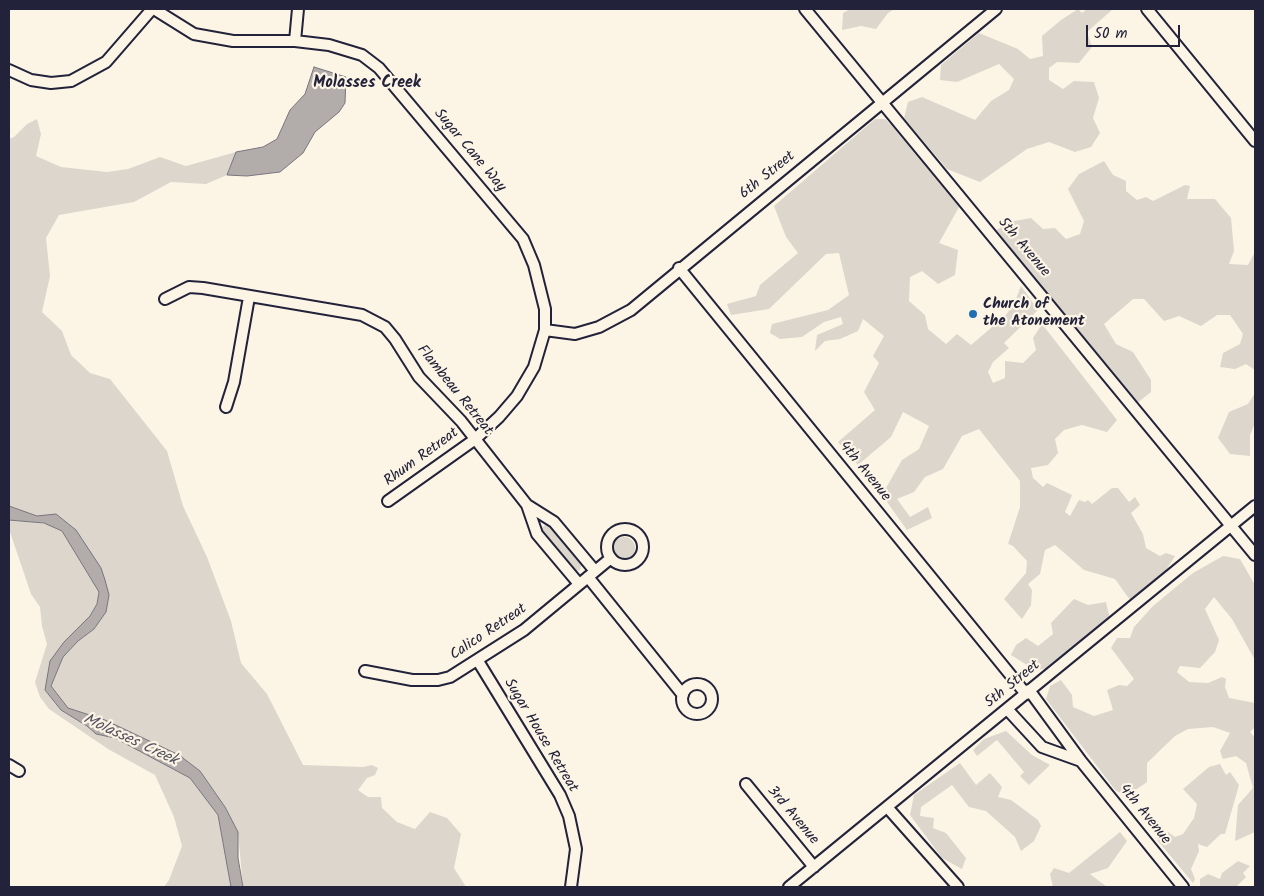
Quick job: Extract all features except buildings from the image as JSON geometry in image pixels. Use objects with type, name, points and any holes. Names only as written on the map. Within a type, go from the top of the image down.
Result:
[{"type":"street","name":"Sugar Cane Way","points":[[153,9],[194,34],[233,41],[295,41],[339,46],[362,55],[379,68],[523,239],[534,265],[545,310],[545,330],[534,367],[517,396],[499,417],[474,440]]},
{"type":"street","points":[[9,70],[31,80],[52,83],[71,81],[106,62],[153,9]]},
{"type":"street","points":[[295,41],[298,9]]},
{"type":"street","name":"5th Avenue","points":[[804,9],[1255,555]]},
{"type":"street","name":"6th Street","points":[[545,330],[575,334],[599,327],[631,310],[679,268],[996,9]]},
{"type":"street","points":[[1147,9],[1255,141]]},
{"type":"street","name":"4th Avenue","points":[[679,268],[1028,692],[1183,887]]},
{"type":"street","name":"Flambeau Retreat","points":[[165,299],[189,287],[362,316],[378,323],[395,339],[419,377],[461,422],[527,505],[537,534],[579,584]]},
{"type":"street","points":[[226,407],[234,382],[249,297]]},
{"type":"street","name":"Rhum Retreat","points":[[388,501],[474,440]]},
{"type":"street","points":[[527,505],[554,522],[683,695]]},
{"type":"street","name":"5th Street","points":[[789,887],[1255,506]]},
{"type":"street","name":"Calico Retreat","points":[[365,671],[412,680],[438,680],[450,677],[478,661],[524,630],[611,558]]},
{"type":"street","name":"Sugar House Retreat","points":[[478,661],[563,802],[571,822],[576,849],[571,887]]},
{"type":"street","points":[[1008,709],[1042,747],[1081,761]]},
{"type":"street","points":[[9,765],[19,771]]},
{"type":"street","name":"3rd Avenue","points":[[746,784],[814,867]]},
{"type":"street","points":[[887,807],[958,887]]},
{"type":"shaded area","points":[[850,9],[894,9],[888,13],[876,29],[861,26],[842,30],[843,13]]},
{"type":"shaded area","points":[[1078,9],[1082,13],[1087,9],[1113,9],[1087,32],[1092,47],[1079,63],[1057,62],[1049,68],[1049,80],[1063,89],[1074,81],[1094,82],[1099,98],[1093,118],[1100,133],[1091,147],[1075,152],[1049,142],[1027,149],[980,182],[947,169],[904,118],[908,102],[922,97],[975,120],[991,101],[1009,90],[1014,79],[999,64],[957,82],[940,80],[941,65],[979,33],[1018,49],[1030,59],[1043,56],[1042,36]]},
{"type":"shaded area","points":[[37,119],[41,134],[36,156],[61,167],[107,172],[128,169],[160,157],[186,166],[236,152],[227,175],[206,184],[171,182],[134,202],[59,215],[46,238],[50,276],[42,312],[62,331],[71,355],[90,373],[110,379],[167,451],[183,506],[207,557],[231,621],[241,663],[267,694],[303,765],[363,767],[372,765],[378,768],[375,775],[367,778],[358,790],[368,797],[381,797],[382,808],[397,822],[415,829],[430,812],[447,818],[461,834],[454,868],[466,887],[243,887],[238,832],[225,807],[200,771],[179,755],[105,720],[68,708],[51,686],[63,657],[78,641],[94,629],[106,612],[82,538],[37,516],[9,506],[9,139],[14,137],[27,124]]},
{"type":"shaded area","points":[[875,119],[885,119],[892,126],[959,207],[939,243],[958,250],[955,275],[938,284],[922,271],[910,277],[909,301],[925,315],[928,329],[946,344],[957,334],[971,345],[1005,316],[1014,304],[1021,286],[1038,310],[1004,343],[1009,348],[993,362],[988,372],[993,383],[1005,378],[1005,361],[1023,363],[1036,350],[1033,338],[1042,324],[1117,420],[1107,432],[1082,425],[1064,430],[1055,439],[1058,453],[1048,465],[1031,468],[1033,478],[1043,487],[1047,483],[1072,495],[1065,512],[1070,516],[1079,500],[1085,502],[1088,500],[1092,504],[1112,488],[1118,488],[1129,502],[1135,497],[1140,505],[1131,513],[1143,534],[1146,548],[1160,556],[1166,553],[1175,556],[1166,570],[1130,600],[1115,579],[1084,570],[1055,545],[1045,550],[1040,574],[1028,584],[1032,590],[1031,605],[1022,619],[1004,599],[1026,573],[1027,561],[1013,546],[1008,544],[1020,507],[1020,481],[979,429],[962,436],[943,469],[925,477],[914,492],[897,499],[910,517],[928,507],[932,518],[907,530],[882,495],[902,460],[919,449],[929,426],[903,412],[891,437],[858,465],[838,442],[875,410],[864,392],[879,363],[873,356],[884,336],[863,319],[858,331],[840,339],[825,341],[815,351],[817,335],[843,324],[841,317],[824,322],[802,337],[780,339],[770,333],[772,324],[828,310],[849,295],[839,253],[826,254],[769,309],[731,315],[727,304],[756,296],[760,285],[798,253],[786,237],[774,206]]},
{"type":"shaded area","points":[[1104,161],[1113,175],[1126,181],[1126,191],[1137,200],[1146,197],[1153,201],[1185,185],[1190,186],[1187,199],[1215,199],[1231,218],[1234,251],[1229,264],[1248,265],[1255,252],[1255,370],[1246,364],[1235,369],[1220,367],[1223,353],[1240,344],[1243,334],[1230,315],[1217,315],[1201,326],[1179,316],[1164,321],[1144,299],[1133,299],[1104,324],[1116,344],[1133,352],[1151,380],[1151,392],[1137,403],[996,230],[1014,221],[1031,218],[1043,229],[1055,228],[1066,239],[1080,234],[1084,221],[1068,189],[1079,174]]},
{"type":"shaded area","points":[[1255,393],[1255,423],[1250,435],[1250,456],[1230,454],[1218,438],[1229,412],[1248,404]]},
{"type":"shaded area","points":[[9,519],[47,524],[62,531],[99,592],[97,604],[90,616],[64,642],[45,690],[61,710],[87,726],[96,734],[115,737],[190,778],[218,815],[231,887],[164,887],[169,880],[182,846],[174,817],[155,775],[108,749],[49,709],[40,697],[35,682],[47,644],[42,626],[40,607],[31,594],[9,529]]},
{"type":"shaded area","points":[[545,525],[552,527],[582,563],[580,570],[572,569],[543,534],[541,529]]},
{"type":"shaded area","points":[[624,537],[632,540],[635,548],[632,556],[624,559],[616,556],[613,548],[616,540]]},
{"type":"shaded area","points":[[1223,556],[1240,559],[1255,585],[1255,660],[1232,619],[1214,597],[1205,609],[1219,640],[1215,652],[1200,668],[1180,666],[1177,672],[1189,682],[1208,683],[1222,677],[1226,679],[1225,687],[1229,698],[1255,703],[1255,727],[1250,732],[1255,738],[1255,832],[1235,841],[1238,805],[1253,788],[1246,763],[1236,756],[1223,759],[1220,751],[1230,733],[1213,727],[1188,729],[1175,736],[1147,763],[1147,782],[1128,795],[1116,791],[1046,699],[1050,686],[1061,680],[1072,695],[1073,707],[1094,716],[1113,710],[1107,690],[1119,685],[1127,686],[1134,679],[1111,648],[1117,638],[1130,638],[1134,627],[1153,606],[1193,573]]},
{"type":"shaded area","points":[[1074,599],[1088,605],[1106,602],[1110,619],[1051,668],[1035,670],[1011,655],[1016,645],[1026,638],[1038,646],[1053,634],[1051,623]]},
{"type":"shaded area","points":[[1006,731],[1032,755],[1050,765],[1029,785],[1020,776],[1024,772],[997,740],[977,756],[973,750],[984,739]]},
{"type":"shaded area","points":[[960,763],[976,785],[990,773],[1002,787],[998,797],[1011,800],[1038,820],[1041,826],[1034,841],[1021,851],[1015,837],[986,811],[969,807],[952,785],[921,807],[920,816],[934,818],[933,828],[946,833],[966,858],[962,869],[942,858],[910,815],[914,795]]},
{"type":"shaded area","points":[[1220,764],[1226,775],[1230,772],[1239,785],[1225,834],[1221,834],[1207,847],[1198,844],[1199,851],[1191,869],[1195,879],[1193,883],[1157,840],[1168,832],[1175,837],[1183,834],[1194,818],[1197,804],[1183,789],[1209,767]]},
{"type":"shaded area","points":[[1120,832],[1127,841],[1108,868],[1090,874],[1107,887],[1053,887],[1050,874],[1054,868],[1069,873]]},
{"type":"shaded area","points":[[1238,861],[1250,866],[1243,873],[1246,877],[1236,887],[1200,887],[1200,879],[1208,874],[1220,879],[1222,873]]},
{"type":"water","points":[[314,67],[346,77],[345,103],[339,112],[315,132],[303,153],[280,172],[247,176],[227,175],[236,152],[263,147],[277,139],[290,110],[305,94]]},
{"type":"water","points":[[9,506],[37,516],[56,514],[76,530],[101,568],[109,595],[106,612],[94,629],[78,641],[63,657],[51,686],[68,708],[105,720],[179,755],[200,771],[225,807],[238,832],[238,858],[243,887],[231,887],[218,815],[190,778],[115,738],[96,734],[87,726],[61,710],[45,690],[50,661],[64,642],[90,616],[97,604],[99,592],[62,531],[44,523],[9,520]]},
{"type":"place","name":"Church of the Atonement","points":[[973,314]]},
{"type":"district","name":"Molasses Creek","points":[[367,84]]}]
